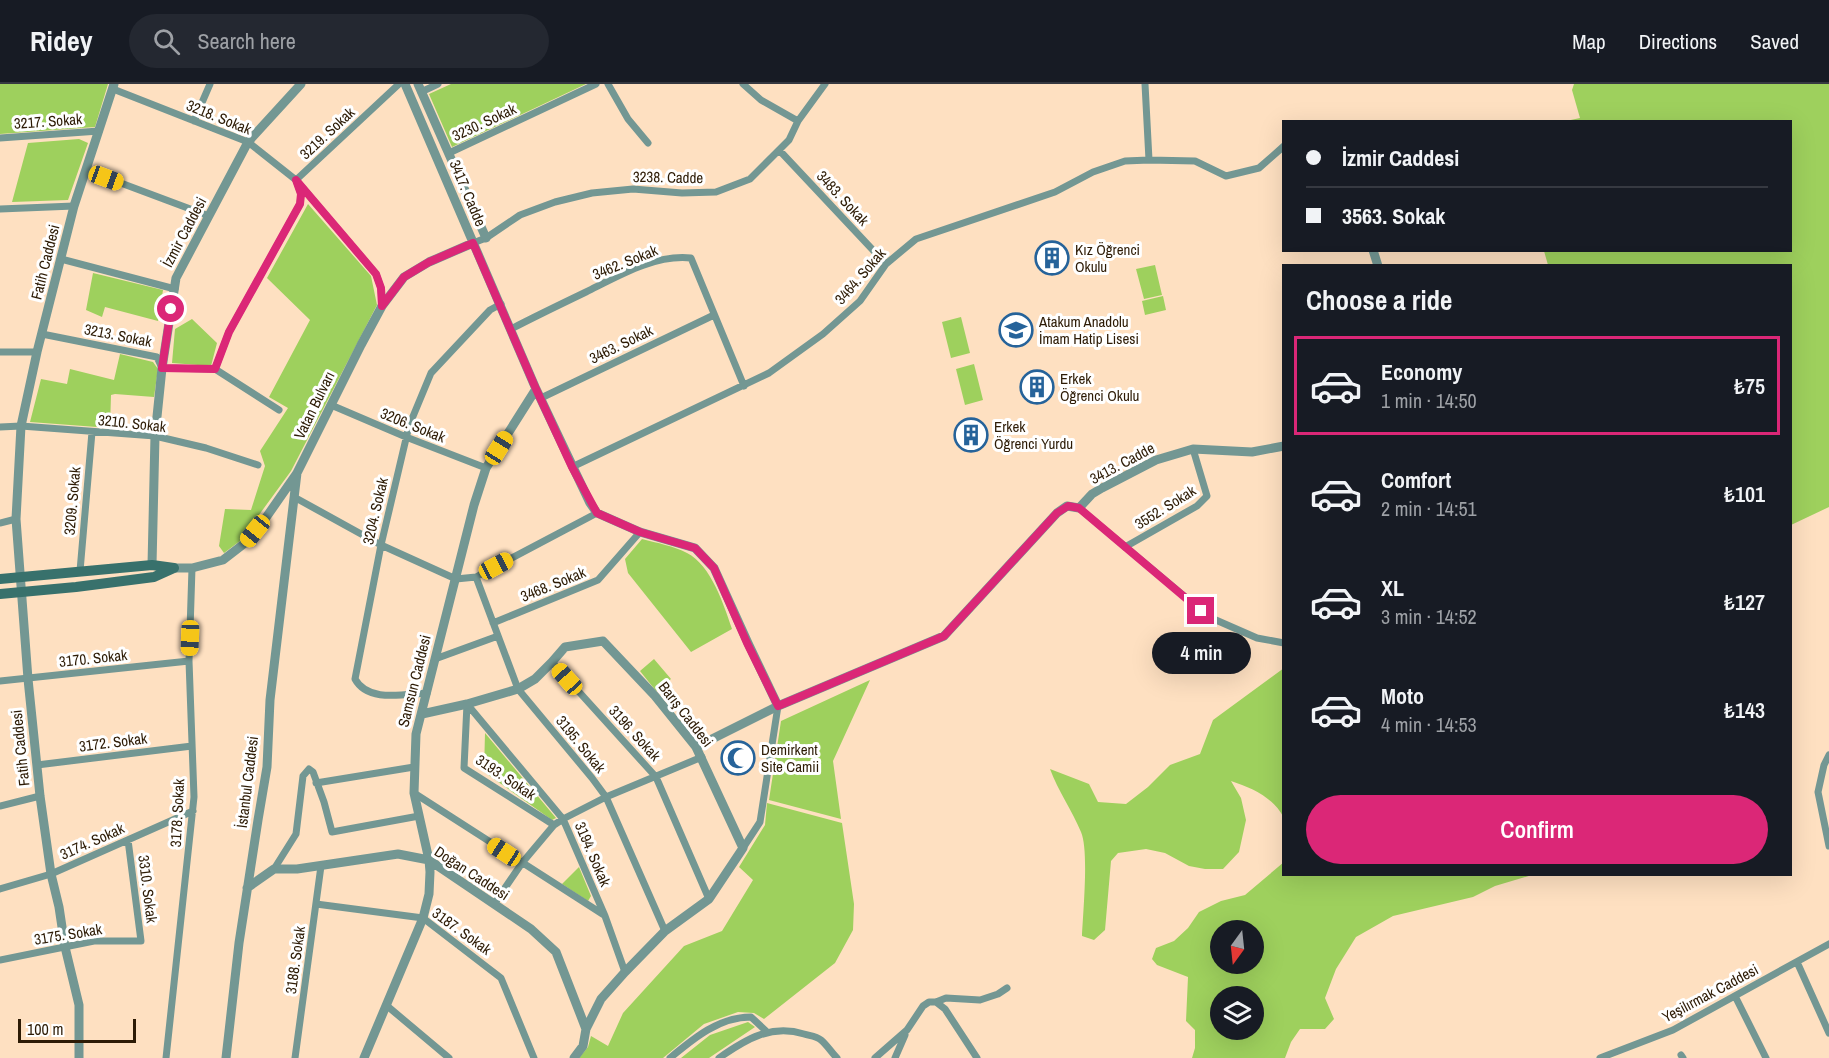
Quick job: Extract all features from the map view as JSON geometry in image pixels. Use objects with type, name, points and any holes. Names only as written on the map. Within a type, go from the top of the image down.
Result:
[{"type":"main road","name":"Vatan Bulvarı","points":[[0,579],[152,565],[174,568]]},
{"type":"main road","name":"Vatan Bulvarı","points":[[0,594],[154,577],[174,568]]},
{"type":"street","points":[[194,121],[210,84]]},
{"type":"street","name":"İzmir Caddesi","points":[[152,565],[155,436],[162,368],[176,278],[248,142],[301,84]]},
{"type":"street","name":"3219. Sokak","points":[[215,369],[229,332],[300,204],[301,194],[296,180],[399,84]]},
{"type":"street","name":"3417. Cadde","points":[[405,84],[538,394],[572,467],[597,513]]},
{"type":"street","points":[[420,88],[438,84]]},
{"type":"street","name":"3230. Sokak","points":[[448,153],[596,84]]},
{"type":"street","points":[[608,84],[628,119],[648,143]]},
{"type":"street","points":[[743,84],[761,100],[798,121]]},
{"type":"street","name":"3238. Cadde","points":[[473,243],[486,238],[520,214],[592,193],[633,189],[682,193],[716,192],[750,179],[789,140],[798,121],[825,84]]},
{"type":"street","points":[[1145,84],[1149,160]]},
{"type":"street","name":"3218. Sokak","points":[[114,87],[248,142],[296,180],[376,274],[381,288],[382,306]]},
{"type":"street","name":"Fatih Caddesi","points":[[79,1058],[79,1005],[51,874],[40,796],[20,593],[16,519],[21,426],[37,352],[74,206],[114,87]]},
{"type":"street","name":"3417. Cadde","points":[[420,88],[486,238]]},
{"type":"street","name":"3217. Sokak","points":[[0,138],[99,131]]},
{"type":"street","name":"3464. Sokak","points":[[572,467],[769,373],[823,334],[860,301],[886,264],[916,239],[1055,192],[1094,172],[1125,161],[1195,161],[1226,176],[1259,168],[1282,148]]},
{"type":"street","name":"3483. Sokak","points":[[780,151],[886,264]]},
{"type":"street","points":[[86,170],[209,216]]},
{"type":"street","points":[[0,212],[74,206]]},
{"type":"street","name":"Vatan Bulvarı","points":[[174,568],[192,568],[223,560],[245,543],[297,473],[382,306],[404,277],[429,262],[473,243]]},
{"type":"street","name":"3462. Sokak","points":[[511,329],[627,272],[680,257],[691,258],[744,386]]},
{"type":"street","points":[[61,259],[174,289]]},
{"type":"street","name":"3204. Sokak","points":[[427,693],[384,695],[366,692],[359,687],[355,679],[381,545],[409,426],[431,373],[490,310],[501,304]]},
{"type":"street","name":"3463. Sokak","points":[[538,394],[714,315]]},
{"type":"street","name":"3213. Sokak","points":[[42,334],[156,357],[162,368],[215,369]]},
{"type":"street","points":[[0,352],[37,352]]},
{"type":"street","points":[[215,369],[279,410]]},
{"type":"street","name":"Samsun Caddesi","points":[[364,1058],[423,918],[429,894],[429,860],[414,794],[416,734],[474,505],[486,468],[538,394]]},
{"type":"street","name":"3206. Sokak","points":[[331,405],[486,468]]},
{"type":"street","name":"3210. Sokak","points":[[0,427],[21,426],[155,436],[206,448],[258,465]]},
{"type":"street","name":"3209. Sokak","points":[[80,571],[92,432]]},
{"type":"street","name":"3413. Cadde","points":[[696,747],[778,706],[944,636],[1057,513],[1068,506],[1079,508],[1092,495],[1140,467],[1193,449],[1252,452],[1282,446]]},
{"type":"street","name":"3552. Sokak","points":[[1125,547],[1197,506],[1207,496],[1193,449]]},
{"type":"street","name":"İstanbul Caddesi","points":[[226,1058],[236,966],[267,767],[270,700],[297,473]]},
{"type":"street","points":[[294,497],[381,545],[456,579],[476,577],[597,513],[640,532],[695,548],[714,568],[778,706],[760,822],[709,899],[665,931],[601,999],[586,1029],[583,1046],[574,1058]]},
{"type":"street","points":[[1079,508],[1209,617],[1257,638],[1282,643]]},
{"type":"street","points":[[0,523],[16,519]]},
{"type":"street","name":"3468. Sokak","points":[[493,623],[598,580],[640,532]]},
{"type":"street","name":"3178. Sokak","points":[[166,1058],[194,797],[189,661],[192,568]]},
{"type":"street","name":"3195. Sokak","points":[[476,577],[518,689],[606,797],[665,931]]},
{"type":"street","points":[[435,659],[498,636]]},
{"type":"street","name":"Barış Caddesi","points":[[422,714],[518,689],[535,679],[564,646],[603,641],[655,696],[696,747],[743,848]]},
{"type":"street","name":"3170. Sokak","points":[[0,681],[189,661]]},
{"type":"street","name":"3196. Sokak","points":[[552,662],[656,777],[709,899]]},
{"type":"street","name":"3194. Sokak","points":[[467,704],[563,819],[605,916],[625,972]]},
{"type":"street","name":"3193. Sokak","points":[[467,704],[464,768],[554,825]]},
{"type":"street","name":"3172. Sokak","points":[[37,765],[192,746]]},
{"type":"street","points":[[1829,755],[1824,765],[1818,792],[1829,846]]},
{"type":"street","points":[[494,904],[522,863],[554,825],[606,797],[702,757]]},
{"type":"street","points":[[316,783],[414,767]]},
{"type":"street","points":[[247,888],[274,869],[296,834],[303,776],[309,769],[313,772],[324,802],[332,832],[419,816]]},
{"type":"street","points":[[414,794],[605,916]]},
{"type":"street","points":[[0,806],[40,796]]},
{"type":"street","name":"3174. Sokak","points":[[0,889],[51,874],[193,811]]},
{"type":"street","name":"3310. Sokak","points":[[128,840],[141,941]]},
{"type":"street","name":"Doğan Caddesi","points":[[274,869],[297,869],[398,854],[429,860],[531,929],[556,952],[586,1029]]},
{"type":"street","name":"3188. Sokak","points":[[295,1058],[321,866]]},
{"type":"street","name":"3187. Sokak","points":[[316,904],[423,918],[501,978],[534,1058]]},
{"type":"street","name":"3175. Sokak","points":[[0,960],[94,941],[141,941]]},
{"type":"street","name":"Yeşilırmak Caddesi","points":[[1600,1058],[1673,1030],[1829,944]]},
{"type":"street","points":[[1797,962],[1829,1033]]},
{"type":"street","points":[[895,1058],[907,1030],[923,1006],[929,1002],[946,998],[980,1000],[998,994],[1007,988]]},
{"type":"street","points":[[1736,996],[1766,1058]]},
{"type":"street","points":[[936,1002],[945,1009],[977,1058]]},
{"type":"street","points":[[386,1005],[449,1058]]},
{"type":"street","points":[[670,1058],[706,1029],[738,1017],[751,1017],[765,1032]]},
{"type":"street","points":[[719,1058],[731,1049],[765,1032],[790,1030],[815,1036],[837,1058]]},
{"type":"street","points":[[875,1058],[907,1030]]},
{"type":"green space","points":[[0,84],[108,84],[95,127],[0,134]]},
{"type":"green space","points":[[451,84],[586,84],[452,147],[429,94]]},
{"type":"green space","points":[[1574,84],[1829,84],[1829,507],[1792,525],[1792,264],[1548,264],[1544,252],[1792,252],[1792,120],[1571,120],[1580,118],[1572,90]]},
{"type":"green space","points":[[79,139],[88,143],[68,200],[12,202],[28,143]]},
{"type":"green space","points":[[308,204],[371,276],[377,305],[291,471],[240,541],[224,553],[219,546],[225,509],[251,510],[265,466],[260,451],[288,408],[269,397],[310,320],[267,278]]},
{"type":"green space","points":[[1155,265],[1162,295],[1144,299],[1136,269]]},
{"type":"green space","points":[[93,273],[163,290],[158,321],[105,307],[102,317],[86,310]]},
{"type":"green space","points":[[1163,296],[1166,310],[1145,315],[1142,301]]},
{"type":"green space","points":[[961,317],[970,353],[951,358],[942,322]]},
{"type":"green space","points":[[192,319],[217,343],[211,366],[172,363],[175,329]]},
{"type":"green space","points":[[120,354],[153,362],[158,369],[154,397],[111,395],[110,428],[30,422],[41,379],[67,384],[70,369],[114,380]]},
{"type":"green space","points":[[974,364],[983,400],[965,405],[956,369]]},
{"type":"green space","points":[[642,539],[677,548],[687,553],[703,567],[716,587],[732,629],[691,652],[628,573],[625,559]]},
{"type":"green space","points":[[654,659],[671,679],[656,691],[640,671]]},
{"type":"green space","points":[[1282,669],[1282,815],[1268,799],[1254,790],[1231,781],[1241,798],[1246,820],[1239,852],[1223,869],[1189,866],[1165,853],[1146,849],[1118,853],[1111,861],[1105,930],[1094,940],[1082,936],[1085,882],[1083,841],[1081,832],[1050,769],[1089,784],[1098,802],[1126,804],[1148,787],[1170,765],[1200,754],[1213,720]]},
{"type":"green space","points":[[870,680],[833,761],[841,819],[769,800],[781,721]]},
{"type":"green space","points":[[485,733],[556,818],[552,820],[484,772]]},
{"type":"green space","points":[[767,803],[842,823],[854,904],[853,930],[835,963],[764,1019],[754,1013],[738,1012],[704,1024],[663,1058],[579,1058],[588,1047],[591,1036],[608,1046],[623,1013],[684,946],[722,931],[753,880],[739,867],[765,825]]},
{"type":"green space","points":[[1282,864],[1282,876],[1529,876],[1495,886],[1473,897],[1393,916],[1356,937],[1336,969],[1325,998],[1334,1019],[1325,1029],[1300,1029],[1291,1042],[1285,1058],[1192,1058],[1195,1048],[1195,1030],[1186,1021],[1188,977],[1157,965],[1152,959],[1156,948],[1174,941],[1188,928],[1199,912],[1221,901],[1245,895]]},
{"type":"green space","points":[[579,867],[591,896],[588,901],[562,884]]},
{"type":"green space","points":[[748,1022],[755,1027],[709,1058],[681,1058],[710,1035]]},
{"type":"place","name":"Kız Öğrenci Okulu","points":[[1052,258]]},
{"type":"place","name":"Atakum Anadolu İmam Hatip Lisesi","points":[[1016,330]]},
{"type":"place","name":"Erkek Öğrenci Okulu","points":[[1037,387]]},
{"type":"place","name":"Erkek Öğrenci Yurdu","points":[[971,435]]},
{"type":"place","name":"Demirkent Site Camii","points":[[738,758]]},
{"type":"route","points":[[171,309],[162,368],[215,369],[229,332],[300,204],[301,194],[296,180],[376,274],[381,288],[382,306],[404,277],[429,262],[473,243],[536,389],[590,503],[597,513],[640,532],[695,548],[714,568],[778,706],[944,636],[1057,513],[1068,506],[1079,508],[1201,611]]}]
